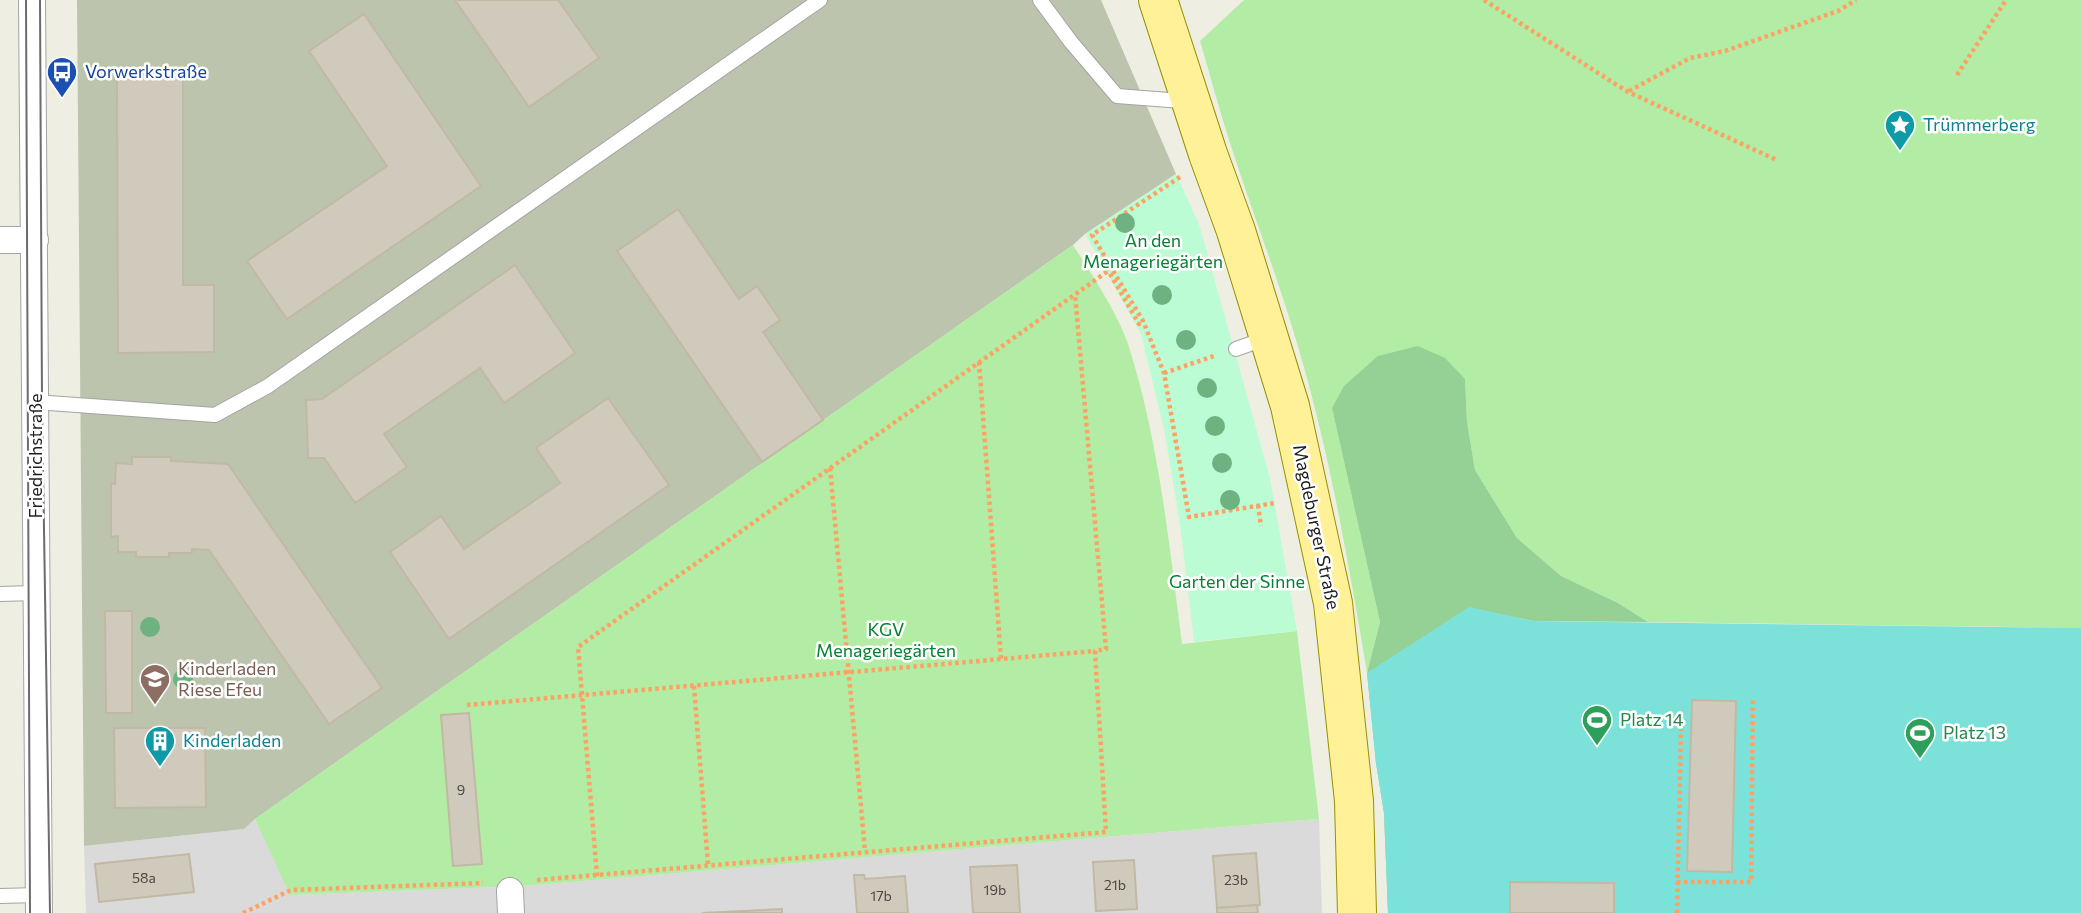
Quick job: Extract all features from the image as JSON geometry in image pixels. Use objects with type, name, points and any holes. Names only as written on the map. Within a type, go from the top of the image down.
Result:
[{"type":"main road","name":"Magdeburger Straße","points":[[1158,5],[1182,101],[1208,154]]},
{"type":"main road","name":"Magdeburger Straße","points":[[1158,5],[1236,230],[1252,343],[1290,406],[1334,603],[1354,801],[1357,913]]},
{"type":"street","name":"Friedrichstraße","points":[[32,0],[39,904]]},
{"type":"street","points":[[0,240],[35,240]]},
{"type":"lane","points":[[35,402],[215,415],[268,386],[820,0]]},
{"type":"lane","points":[[1040,0],[1117,96],[1182,101]]},
{"type":"lane","points":[[0,594],[36,593]]},
{"type":"lane","points":[[0,896],[39,904]]},
{"type":"path","points":[[1484,0],[1628,92],[1777,160]]},
{"type":"path","points":[[1628,92],[1690,58],[1725,51],[1838,11],[1856,0]]},
{"type":"path","points":[[1957,75],[2006,0]]},
{"type":"path","points":[[1208,154],[1178,178],[1092,235],[1143,321],[1164,373],[1189,517],[1310,497]]},
{"type":"path","points":[[1106,257],[1101,260],[1139,324],[1143,321]]},
{"type":"path","points":[[597,876],[578,647],[1108,271]]},
{"type":"path","points":[[467,705],[1105,649],[1075,294]]},
{"type":"path","points":[[1164,373],[1252,343]]},
{"type":"path","points":[[979,361],[1001,659]]},
{"type":"path","points":[[830,467],[865,851]]},
{"type":"path","points":[[1258,505],[1261,526]]},
{"type":"path","points":[[243,913],[292,890],[512,892],[597,876],[708,864],[1105,832],[1095,651]]},
{"type":"path","points":[[694,686],[708,864]]},
{"type":"path","points":[[1677,881],[1751,882],[1753,699]]},
{"type":"path","points":[[1677,913],[1681,729]]},
{"type":"shaded area","points":[[77,0],[1101,0],[1176,174],[1085,234],[244,829],[84,846]]},
{"type":"shaded area","points":[[1469,607],[1533,621],[2081,628],[2081,913],[1388,913],[1384,813],[1367,673]]},
{"type":"shaded area","points":[[255,819],[291,895],[523,886],[1319,819],[1322,913],[86,913],[84,846],[244,829]]},
{"type":"green space","points":[[1244,0],[2081,0],[2081,628],[1648,622],[1618,603],[1561,576],[1517,538],[1475,470],[1467,422],[1465,379],[1332,408],[1380,622],[1367,673],[1338,510],[1310,390],[1283,298],[1238,169],[1200,41]]},
{"type":"green space","name":"An den Menageriegärten","points":[[1176,174],[1199,224],[1270,478],[1297,631],[1194,642],[1180,524],[1164,429],[1141,334],[1085,234]]},
{"type":"green space","name":"KGV Menageriegärten","points":[[1073,245],[1118,320],[1139,380],[1162,492],[1182,644],[1297,631],[1319,819],[523,886],[290,895],[255,819]]},
{"type":"green space","points":[[1418,346],[1445,358],[1465,379],[1467,422],[1475,470],[1517,538],[1561,576],[1618,603],[1648,622],[1533,621],[1469,608],[1388,913],[1384,813],[1367,673],[1380,622],[1332,408],[1344,386],[1378,356]]},
{"type":"building","points":[[455,0],[558,0],[599,58],[529,107]]},
{"type":"building","points":[[364,14],[481,186],[287,319],[247,261],[387,166],[309,51]]},
{"type":"building","points":[[117,74],[183,74],[183,285],[214,285],[214,352],[118,353]]},
{"type":"building","points":[[678,209],[739,299],[757,286],[780,320],[763,332],[823,420],[762,462],[617,251]]},
{"type":"building","points":[[515,265],[575,353],[504,403],[480,368],[384,434],[407,467],[355,503],[324,458],[308,458],[306,400],[322,399]]},
{"type":"building","points":[[608,398],[669,485],[449,639],[390,552],[441,516],[464,549],[560,483],[536,448]]},
{"type":"building","points":[[132,457],[171,457],[171,461],[228,464],[382,688],[329,724],[209,550],[192,549],[192,553],[169,553],[169,557],[136,557],[136,552],[118,552],[118,536],[111,537],[111,483],[115,484],[116,463],[132,464]]},
{"type":"building","points":[[105,611],[132,611],[132,713],[106,713]]},
{"type":"building","points":[[1692,700],[1736,701],[1732,872],[1687,871]]},
{"type":"building","points":[[469,713],[482,864],[453,866],[441,715]]},
{"type":"building","name":"Kinderladen","points":[[114,728],[205,728],[206,807],[115,808]]},
{"type":"building","points":[[1256,853],[1260,905],[1217,908],[1213,856]]},
{"type":"building","points":[[189,854],[194,892],[99,902],[95,864]]},
{"type":"building","points":[[1134,860],[1137,909],[1096,911],[1093,862]]},
{"type":"building","points":[[1017,865],[1020,913],[973,913],[970,867]]},
{"type":"building","points":[[854,875],[864,875],[865,879],[905,876],[908,913],[857,913]]},
{"type":"building","points":[[1510,882],[1614,883],[1614,913],[1510,913]]},
{"type":"building","points":[[1257,905],[1258,913],[1217,913],[1217,908]]},
{"type":"building","points":[[782,909],[782,913],[702,913]]},
{"type":"tram line","points":[[26,0],[30,913]]},
{"type":"tram line","points":[[40,0],[42,401],[50,913]]},
{"type":"place","name":"Vorwerkstraße","points":[[62,99]]},
{"type":"place","name":"Trümmerberg","points":[[1900,152]]},
{"type":"place","name":"Kinderladen Riese Efeu","points":[[155,706]]},
{"type":"place","name":"Platz 14","points":[[1597,747]]},
{"type":"place","name":"Platz 13","points":[[1920,760]]},
{"type":"place","name":"Kinderladen","points":[[160,768]]},
{"type":"park label","name":"Garten der Sinne","points":[[1237,582]]}]
